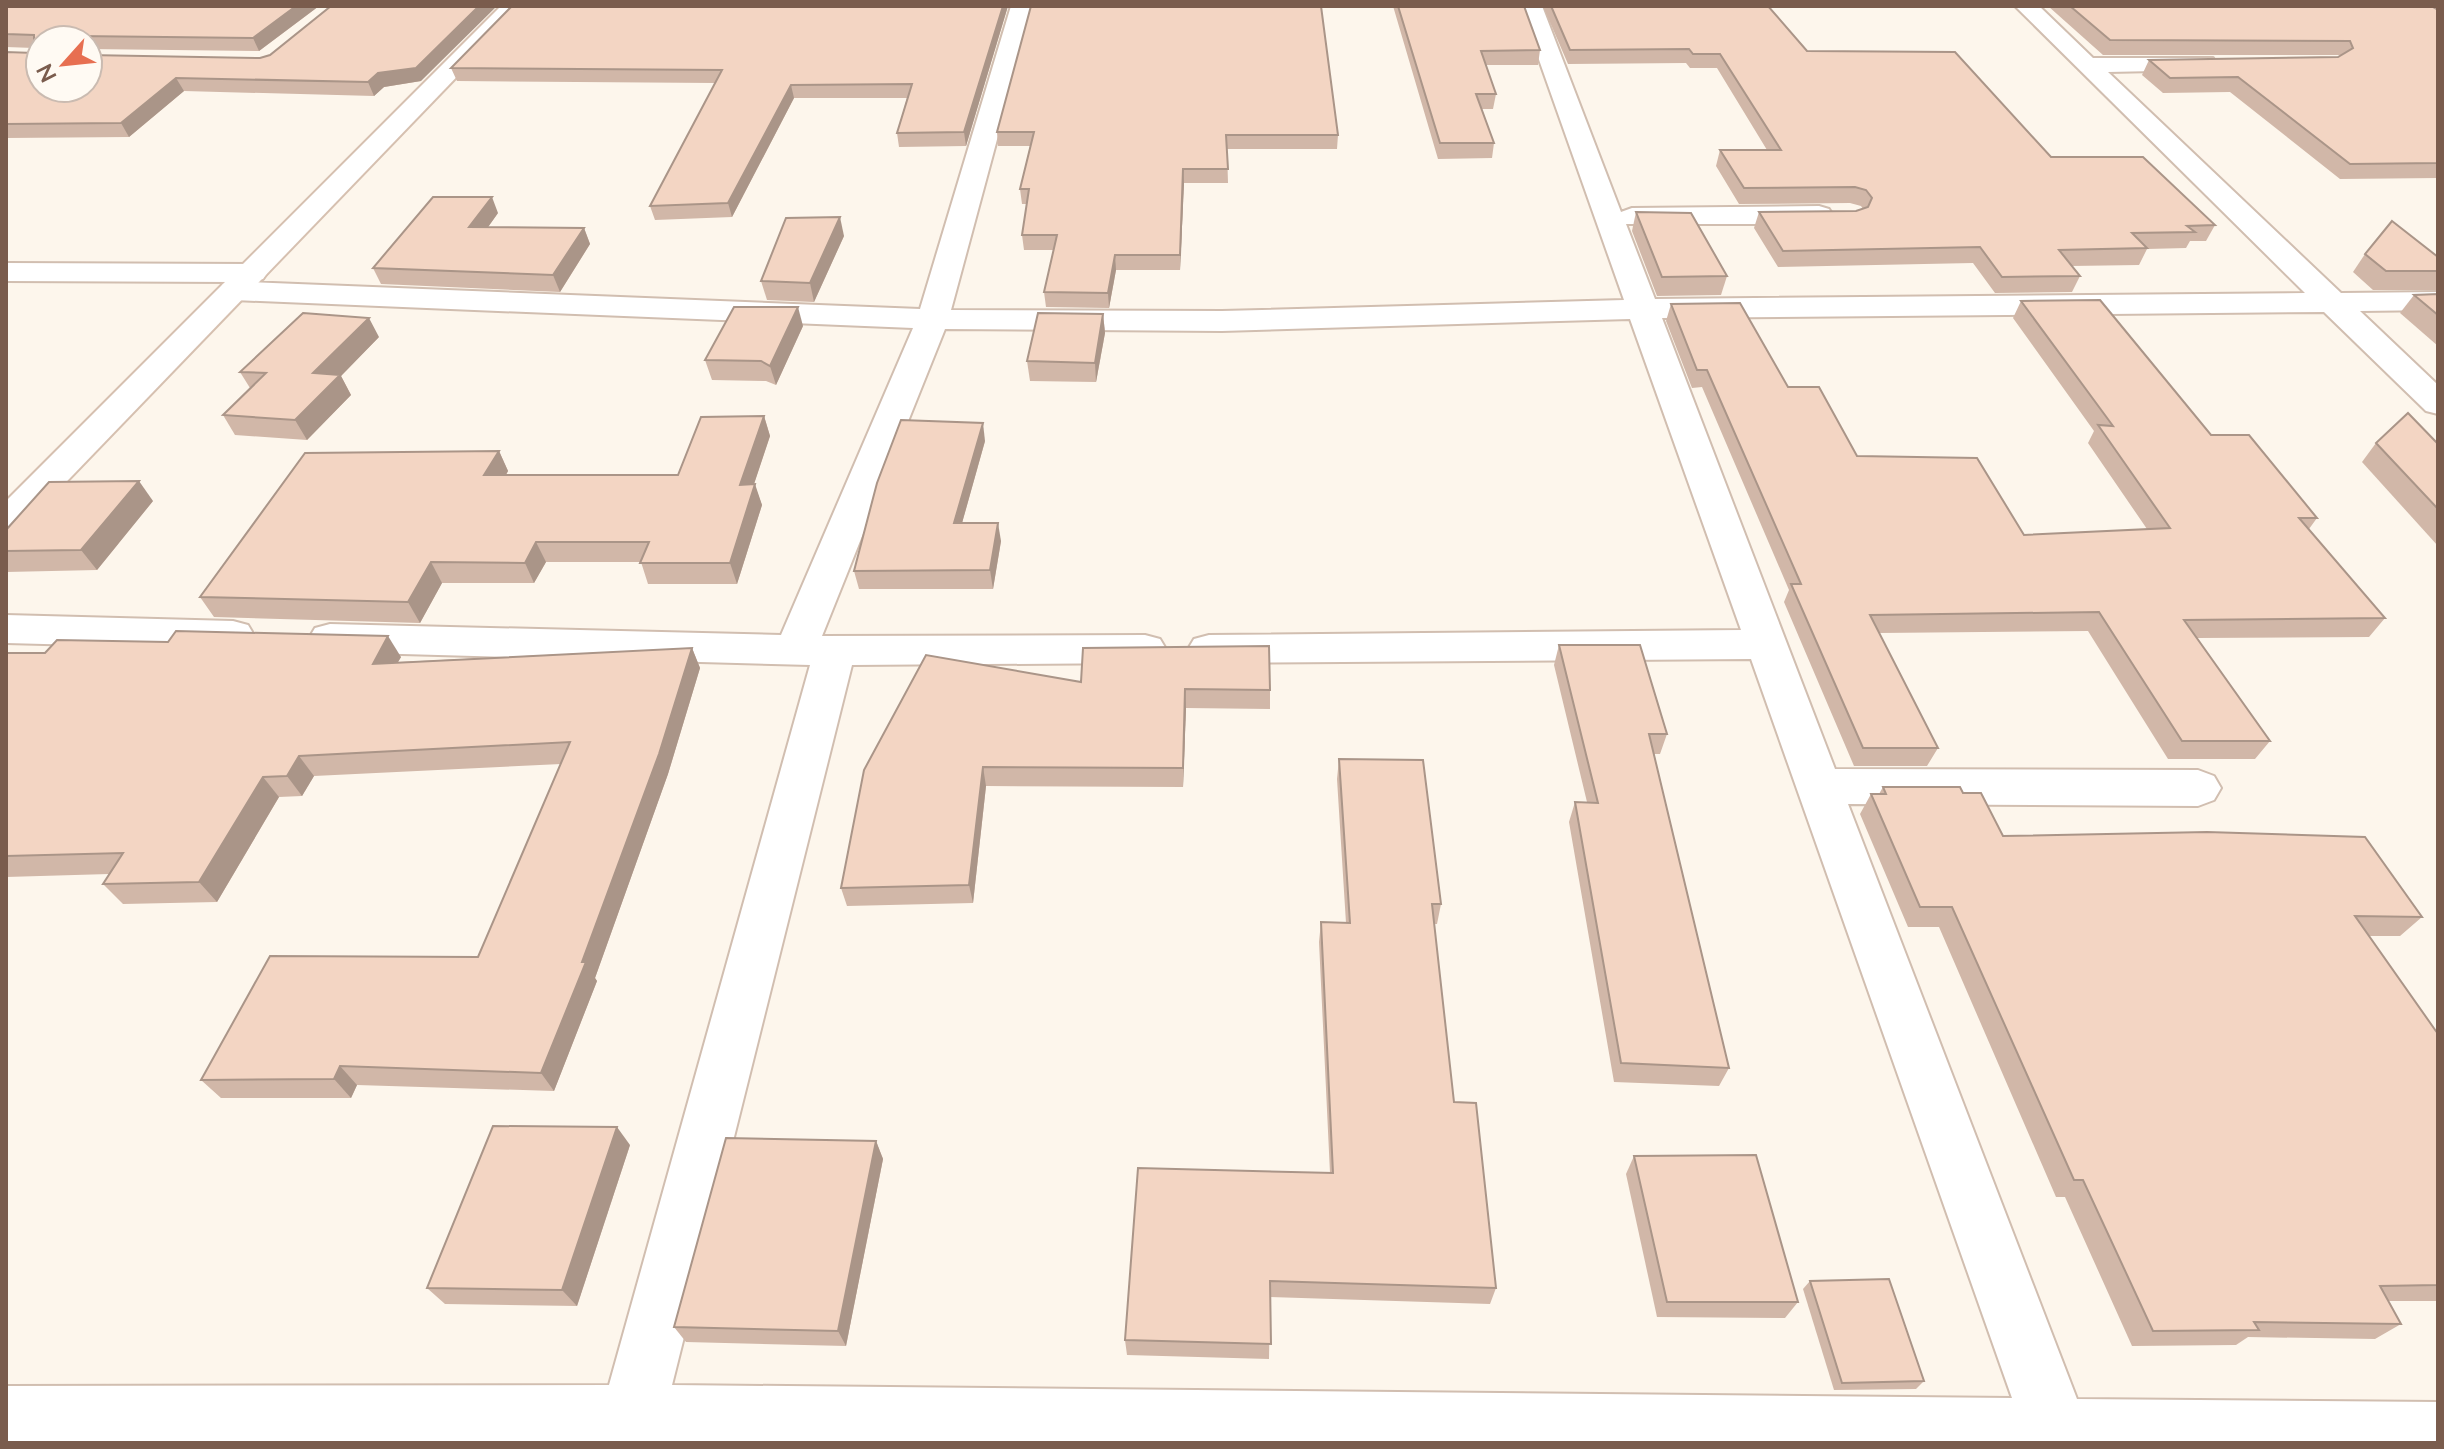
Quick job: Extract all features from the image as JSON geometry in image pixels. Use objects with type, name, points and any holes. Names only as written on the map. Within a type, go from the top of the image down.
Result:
[{"type":"street","points":[[6,523],[514,6]]},
{"type":"street","points":[[628,1430],[816,651],[933,319],[1022,6]]},
{"type":"street","points":[[1531,6],[2059,1437]]},
{"type":"street","points":[[2026,6],[2438,404]]},
{"type":"street","points":[[2087,65],[2224,63]]},
{"type":"street","points":[[1609,217],[1850,215]]},
{"type":"street","points":[[6,272],[933,319],[1222,321],[1644,309],[2438,301]]},
{"type":"street","points":[[6,629],[816,651],[1767,644]]},
{"type":"street","points":[[1818,786],[2198,788]]},
{"type":"street","points":[[6,1418],[469,1430],[2059,1437],[2438,1435]]},
{"type":"building","points":[[6,6],[296,6],[253,38],[104,36],[104,24],[24,24],[24,35],[6,34]]},
{"type":"building","points":[[331,6],[479,6],[416,68],[378,73],[368,82],[176,78],[121,123],[6,124],[6,52],[24,53],[24,104],[104,104],[104,55],[260,58],[270,55]]},
{"type":"building","points":[[512,6],[1003,6],[964,132],[897,133],[912,84],[791,85],[728,203],[650,206],[722,70],[451,68]]},
{"type":"building","points":[[1031,6],[1321,6],[1338,135],[1226,135],[1228,169],[1183,169],[1180,255],[1115,255],[1108,293],[1044,292],[1057,235],[1022,235],[1029,189],[1020,189],[1034,132],[997,132]]},
{"type":"building","points":[[1398,6],[1524,6],[1540,50],[1481,51],[1496,94],[1476,94],[1494,143],[1440,143]]},
{"type":"building","points":[[1551,6],[1768,6],[1807,51],[1955,52],[2051,157],[2143,157],[2215,225],[2187,226],[2195,232],[2132,233],[2147,248],[2059,250],[2080,276],[2002,277],[1980,247],[1783,251],[1759,212],[1856,211],[1868,207],[1872,198],[1866,190],[1855,187],[1744,188],[1720,150],[1781,150],[1720,54],[1693,54],[1689,49],[1570,50]]},
{"type":"building","points":[[2070,6],[2431,6],[2438,10],[2438,163],[2350,164],[2238,77],[2170,78],[2149,60],[2338,57],[2353,48],[2350,41],[2110,40]]},
{"type":"building","points":[[433,197],[492,197],[469,227],[584,228],[553,275],[373,268]]},
{"type":"building","points":[[1636,212],[1691,213],[1727,276],[1662,277]]},
{"type":"building","points":[[840,217],[810,283],[761,281],[786,218]]},
{"type":"building","points":[[2392,221],[2438,257],[2438,271],[2386,271],[2365,254]]},
{"type":"building","points":[[2438,294],[2438,315],[2414,295]]},
{"type":"building","points":[[2100,300],[2211,435],[2249,435],[2317,518],[2299,518],[2385,618],[2184,620],[2270,741],[2182,741],[2099,612],[1870,615],[1938,748],[1863,748],[1791,584],[1801,584],[1707,370],[1697,370],[1671,304],[1740,303],[1788,387],[1819,387],[1857,456],[1977,458],[2024,535],[2170,528],[2098,425],[2113,426],[2021,301]]},
{"type":"building","points":[[734,307],[798,307],[770,366],[761,361],[705,360]]},
{"type":"building","points":[[303,313],[369,318],[313,373],[340,375],[295,420],[223,415],[266,373],[240,372]]},
{"type":"building","points":[[1038,313],[1103,314],[1095,363],[1027,361]]},
{"type":"building","points":[[2408,413],[2438,444],[2438,509],[2376,443]]},
{"type":"building","points":[[764,416],[740,485],[755,484],[730,563],[640,563],[649,542],[536,542],[525,563],[431,562],[408,602],[200,597],[305,453],[499,451],[484,475],[678,475],[701,417]]},
{"type":"building","points":[[901,420],[983,423],[954,523],[998,523],[990,570],[854,571],[877,483]]},
{"type":"building","points":[[139,481],[81,550],[6,551],[6,530],[49,482]]},
{"type":"building","points":[[176,631],[388,636],[373,664],[692,648],[659,754],[582,962],[586,962],[541,1073],[340,1066],[334,1079],[201,1080],[270,956],[478,957],[570,742],[299,756],[287,776],[263,777],[199,882],[103,884],[123,853],[6,856],[6,653],[45,653],[57,640],[168,642]]},
{"type":"building","points":[[1559,645],[1640,645],[1667,734],[1649,734],[1729,1068],[1621,1063],[1575,802],[1598,803]]},
{"type":"building","points":[[1269,646],[1270,690],[1185,689],[1183,768],[983,767],[969,885],[841,888],[864,770],[926,655],[1081,682],[1083,648]]},
{"type":"building","points":[[1339,759],[1423,760],[1441,904],[1432,904],[1454,1102],[1476,1103],[1496,1288],[1270,1281],[1271,1344],[1125,1340],[1138,1168],[1333,1173],[1321,922],[1350,923]]},
{"type":"building","points":[[1883,787],[1960,787],[1963,793],[1981,793],[2003,836],[2207,832],[2365,837],[2422,917],[2355,916],[2438,1034],[2438,1285],[2380,1286],[2401,1324],[2254,1322],[2259,1330],[2153,1331],[2083,1180],[2074,1180],[1952,907],[1920,907],[1871,794],[1886,794]]},
{"type":"building","points":[[493,1126],[617,1127],[562,1290],[427,1288]]},
{"type":"building","points":[[726,1138],[876,1141],[838,1331],[674,1327]]},
{"type":"building","points":[[1756,1155],[1798,1302],[1667,1302],[1634,1156]]},
{"type":"building","points":[[1889,1279],[1924,1381],[1842,1383],[1810,1281]]}]
